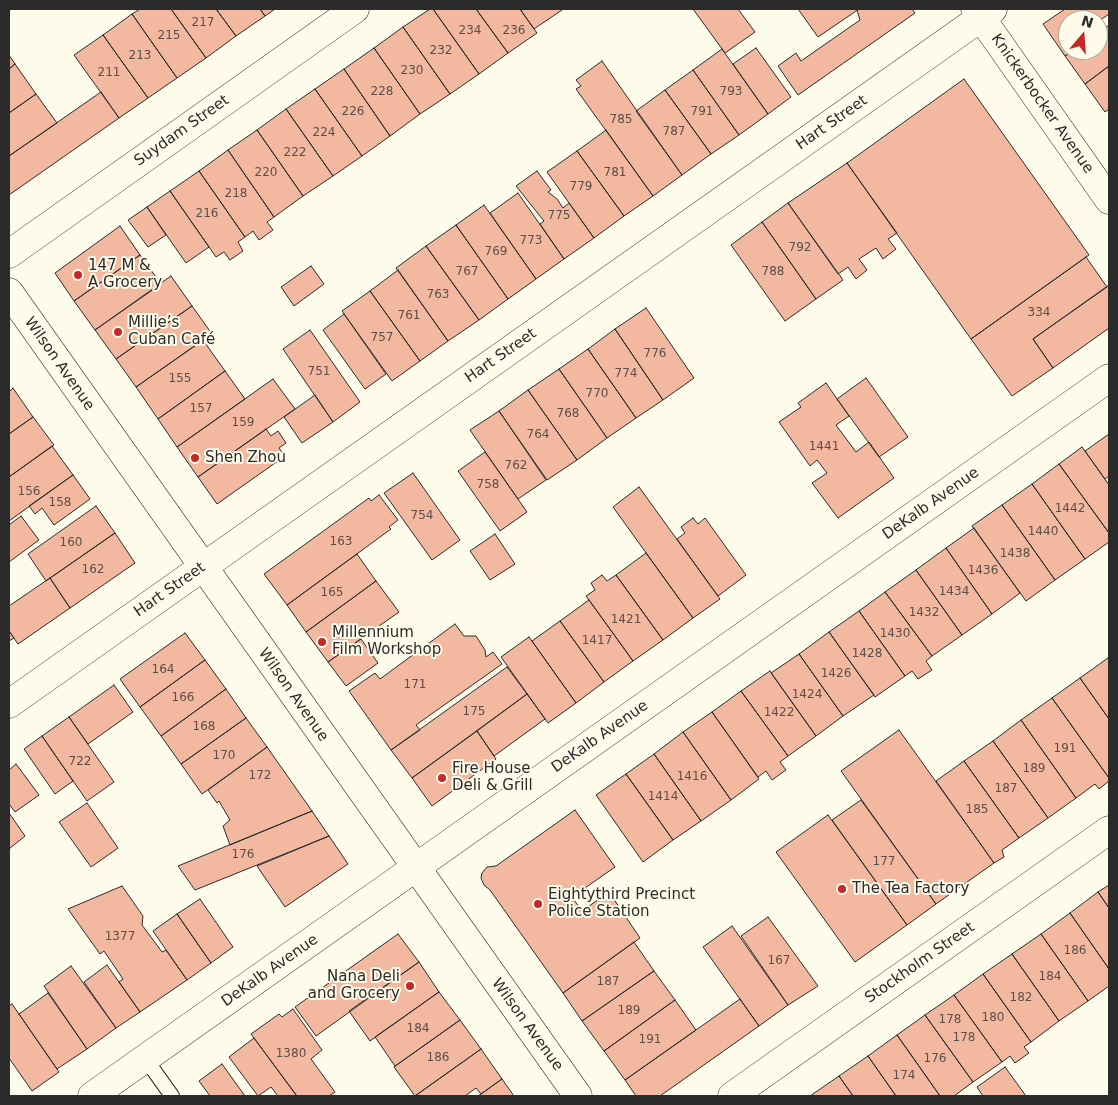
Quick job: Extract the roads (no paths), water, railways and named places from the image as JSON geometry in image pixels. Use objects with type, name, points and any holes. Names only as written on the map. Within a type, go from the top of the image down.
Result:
[{"type":"street","name":"Suydam Street","points":[[9,254],[355,9]]},
{"type":"street","name":"Knickerbocker Avenue","points":[[983,12],[1109,200]]},
{"type":"street","name":"Hart Street","points":[[9,702],[983,12]]},
{"type":"street","name":"Wilson Avenue","points":[[9,292],[578,1096]]},
{"type":"street","name":"DeKalb Avenue","points":[[92,1096],[1109,378]]},
{"type":"street","name":"Stockholm Street","points":[[732,1096],[1109,830]]},
{"type":"lane","points":[[145,1058],[172,1096]]},
{"type":"place","name":"147 M & A Grocery","points":[[78,275]]},
{"type":"place","name":"Millie’s Cuban Café","points":[[118,332]]},
{"type":"place","name":"Shen Zhou","points":[[195,458]]},
{"type":"place","name":"Millennium Film Workshop","points":[[322,642]]},
{"type":"place","name":"Fire House Deli & Grill","points":[[442,778]]},
{"type":"place","name":"The Tea Factory","points":[[842,889]]},
{"type":"place","name":"Eightythird Precinct Police Station","points":[[538,904]]},
{"type":"place","name":"Nana Deli and Grocery","points":[[410,986]]}]
